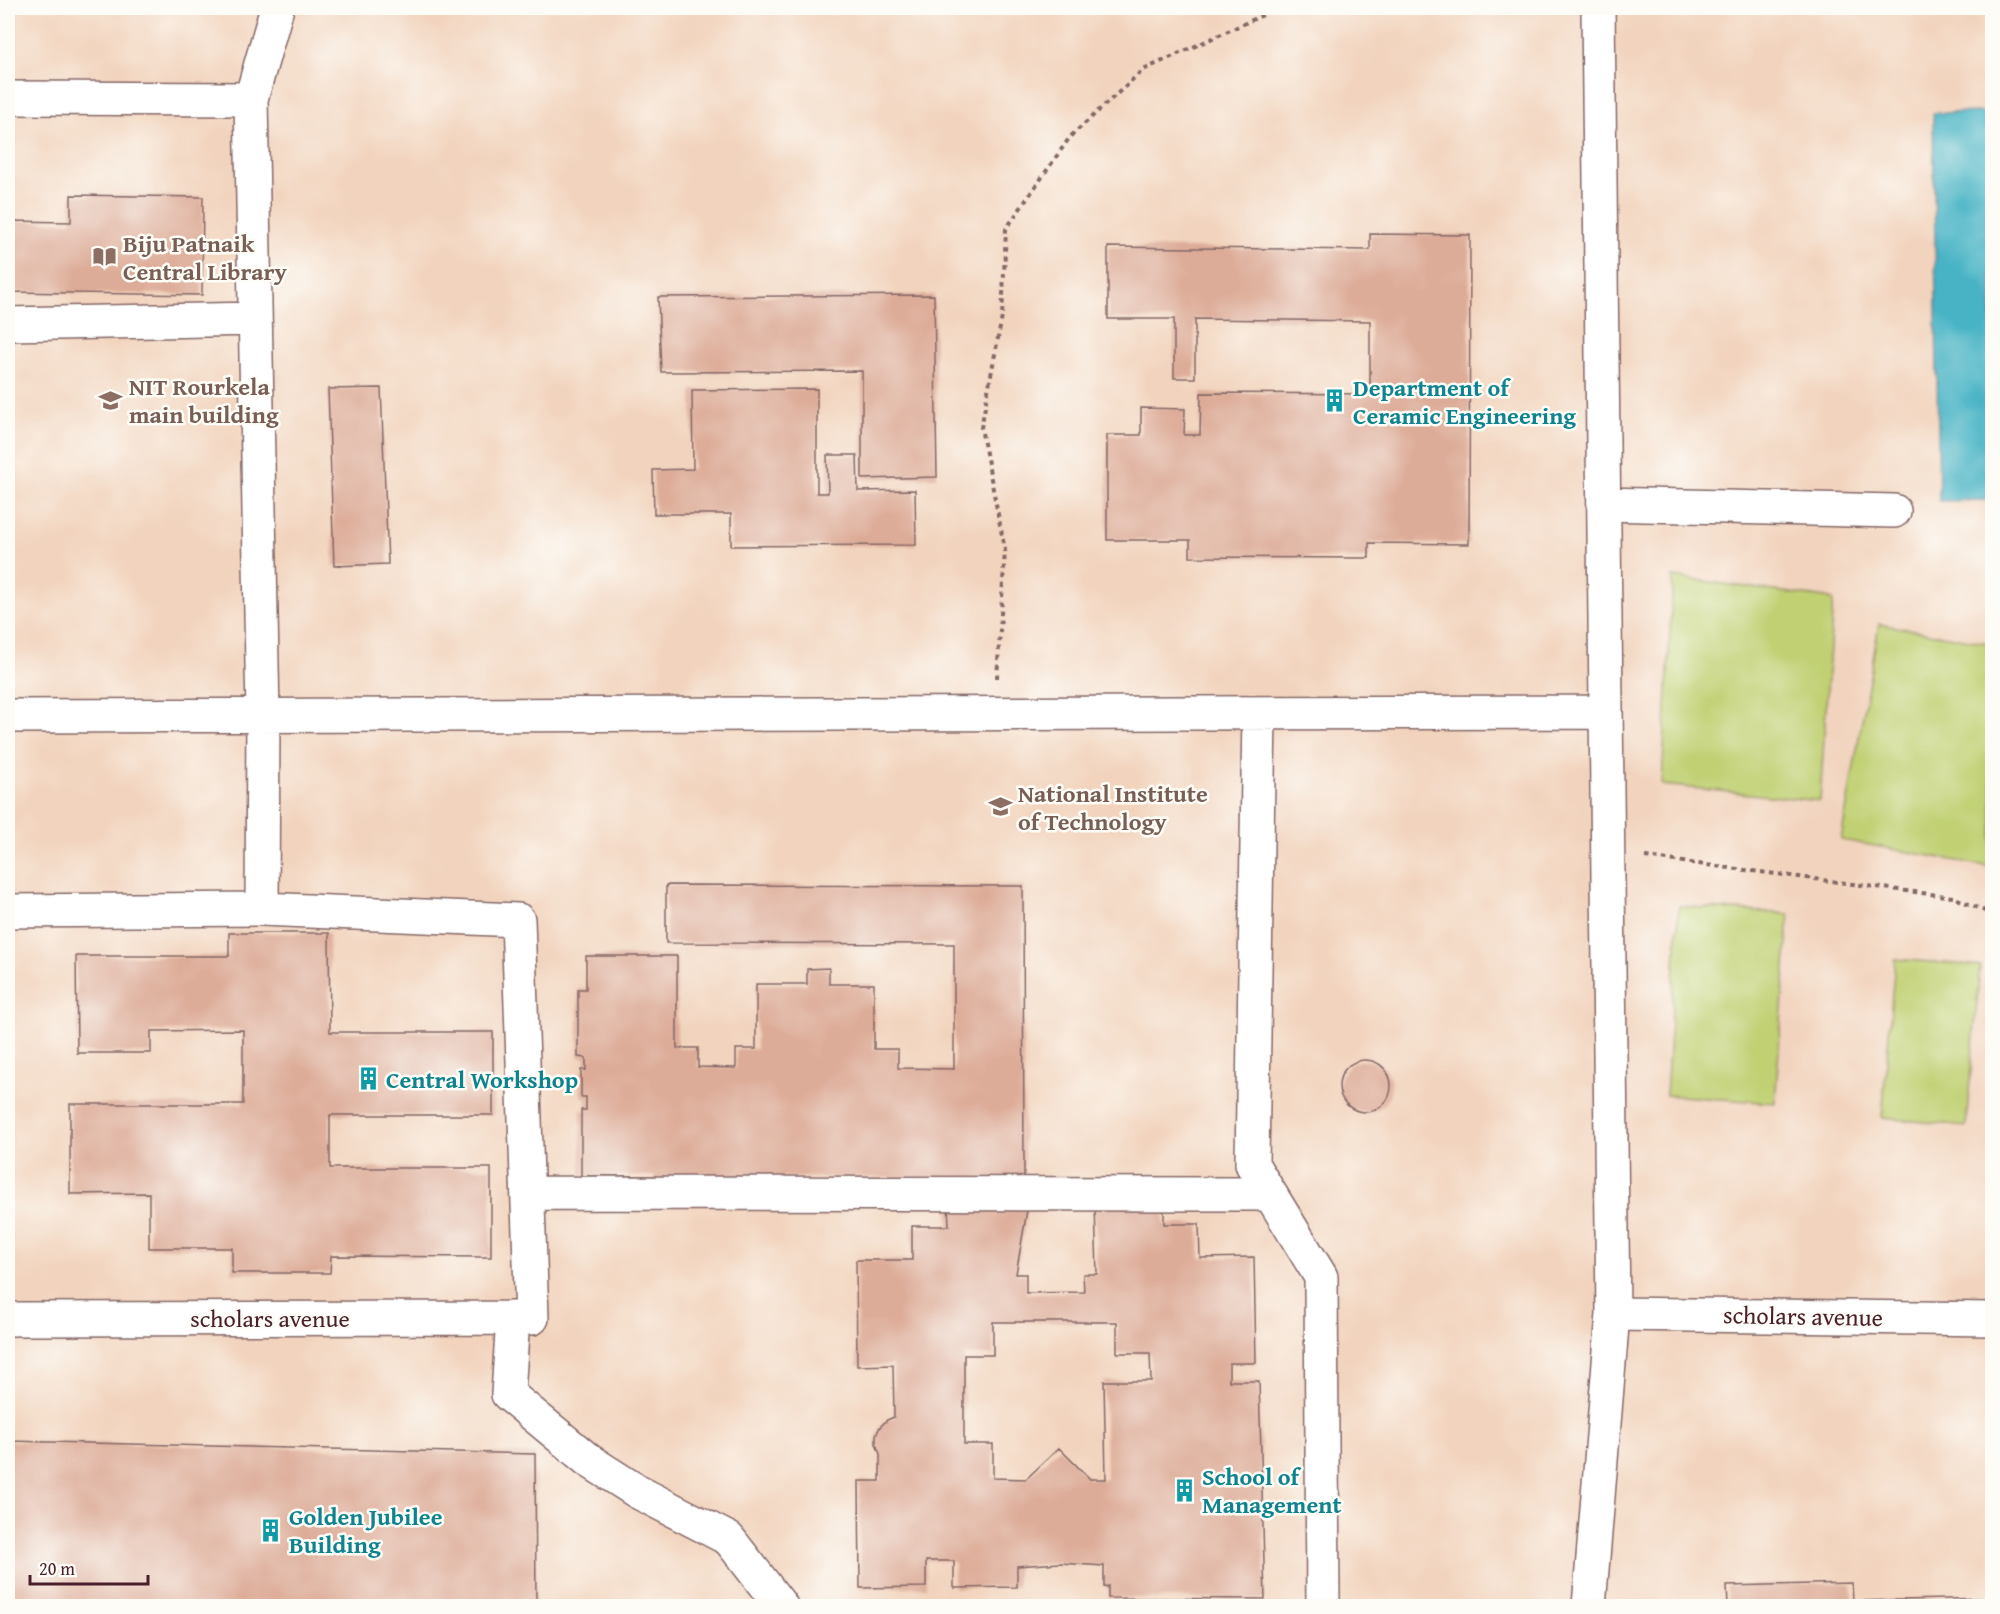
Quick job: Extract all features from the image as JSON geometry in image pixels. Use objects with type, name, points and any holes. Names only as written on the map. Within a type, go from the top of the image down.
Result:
[{"type":"street","points":[[262,909],[263,716],[251,99],[277,8]]},
{"type":"street","points":[[1589,1606],[1614,1314],[1598,8]]},
{"type":"street","points":[[8,98],[251,99]]},
{"type":"street","points":[[8,324],[255,319]]},
{"type":"street","points":[[1604,504],[1894,511]]},
{"type":"street","points":[[8,716],[1606,712]]},
{"type":"street","points":[[1259,713],[1252,1164],[1321,1277],[1323,1606]]},
{"type":"street","points":[[8,911],[262,909],[518,920],[528,1193],[523,1318],[508,1394],[598,1466],[638,1492],[729,1539],[782,1606]]},
{"type":"street","points":[[528,1193],[1270,1194]]},
{"type":"street","name":"scholars avenue","points":[[1614,1314],[1992,1319]]},
{"type":"street","name":"scholars avenue","points":[[8,1318],[523,1318]]},
{"type":"path","points":[[1005,714],[996,696],[1005,550],[981,428],[1002,316],[1006,229],[1070,137],[1143,70],[1263,15],[1270,8]]},
{"type":"path","points":[[1608,852],[1953,897],[1992,914]]},
{"type":"shaded area","name":"National Institute of Technology","points":[[8,8],[1992,8],[1992,1606],[8,1606]]},
{"type":"green space","points":[[1673,577],[1833,599],[1820,801],[1662,785]]},
{"type":"green space","points":[[1879,624],[1992,644],[1992,867],[1841,840]]},
{"type":"green space","points":[[1679,906],[1789,914],[1775,1103],[1666,1095]]},
{"type":"green space","points":[[1895,959],[1980,966],[1966,1126],[1882,1118]]},
{"type":"water","points":[[1992,112],[1992,500],[1939,501],[1933,113]]},
{"type":"building","name":"Biju Patnaik Central Library","points":[[71,195],[203,197],[202,295],[8,292],[8,221],[71,222]]},
{"type":"building","name":"Department of Ceramic Engineering","points":[[1370,234],[1470,235],[1469,544],[1369,543],[1369,558],[1190,557],[1190,540],[1107,540],[1107,435],[1141,435],[1141,408],[1185,409],[1184,435],[1200,435],[1201,393],[1370,394],[1370,321],[1195,319],[1195,378],[1174,378],[1174,319],[1108,319],[1108,247],[1370,250]]},
{"type":"building","points":[[934,295],[937,477],[862,479],[862,371],[661,372],[658,297]]},
{"type":"building","points":[[381,388],[388,564],[334,566],[328,389]]},
{"type":"building","points":[[817,389],[817,493],[828,493],[827,455],[857,455],[858,491],[915,490],[916,545],[731,546],[731,514],[654,514],[653,470],[693,469],[692,390]]},
{"type":"building","points":[[666,885],[1023,886],[1024,1178],[683,1177],[682,1183],[655,1183],[654,1176],[581,1176],[581,1110],[586,1110],[586,1097],[581,1097],[581,1070],[586,1070],[586,1058],[578,1057],[578,989],[586,989],[586,956],[677,956],[677,1048],[698,1048],[698,1067],[736,1068],[736,1049],[756,1049],[756,984],[807,984],[807,969],[829,968],[829,984],[874,984],[874,1049],[898,1049],[898,1068],[954,1069],[954,944],[666,943]]},
{"type":"building","name":"Central Workshop","points":[[229,933],[329,933],[330,1032],[493,1032],[493,1115],[330,1115],[330,1168],[491,1168],[491,1257],[331,1256],[330,1273],[232,1273],[232,1248],[149,1248],[149,1193],[70,1194],[70,1104],[243,1104],[243,1030],[151,1031],[151,1053],[77,1053],[76,956],[229,956]]},
{"type":"building","points":[[1360,1060],[1370,1060],[1379,1064],[1387,1072],[1391,1086],[1387,1100],[1379,1108],[1370,1112],[1360,1112],[1351,1108],[1343,1100],[1339,1091],[1339,1081],[1343,1072],[1351,1064]]},
{"type":"building","points":[[1029,1199],[1016,1274],[1026,1274],[1026,1293],[1084,1292],[1083,1274],[1097,1274],[1095,1205],[1164,1204],[1164,1224],[1199,1224],[1200,1258],[1254,1257],[1256,1363],[1229,1363],[1229,1381],[1259,1381],[1265,1599],[1108,1598],[1108,1586],[1104,1587],[1104,1566],[1060,1563],[1017,1566],[1017,1587],[954,1588],[954,1561],[926,1561],[926,1587],[860,1588],[859,1481],[880,1481],[880,1454],[876,1444],[876,1435],[887,1420],[894,1417],[893,1365],[857,1366],[856,1260],[912,1260],[912,1226],[949,1226],[948,1205]],"holes":[[[993,1322],[1117,1322],[1117,1353],[1150,1353],[1151,1381],[1104,1381],[1106,1479],[1090,1479],[1059,1448],[1026,1479],[993,1478],[993,1444],[964,1444],[964,1355],[993,1355]]]},
{"type":"building","name":"Golden Jubilee Building","points":[[8,1441],[535,1454],[536,1606],[8,1606]]},
{"type":"building","points":[[1852,1583],[1853,1601],[1992,1598],[1992,1606],[1728,1606],[1727,1586]]},
{"type":"place","name":"Biju Patnaik Central Library","points":[[105,257]]},
{"type":"place","name":"NIT Rourkela main building","points":[[111,400]]},
{"type":"place","name":"Department of Ceramic Engineering","points":[[1335,401]]},
{"type":"place","name":"National Institute of Technology","points":[[1000,807]]},
{"type":"place","name":"Central Workshop","points":[[368,1079]]},
{"type":"place","name":"School of Management","points":[[1184,1490]]},
{"type":"place","name":"Golden Jubilee Building","points":[[271,1530]]}]
